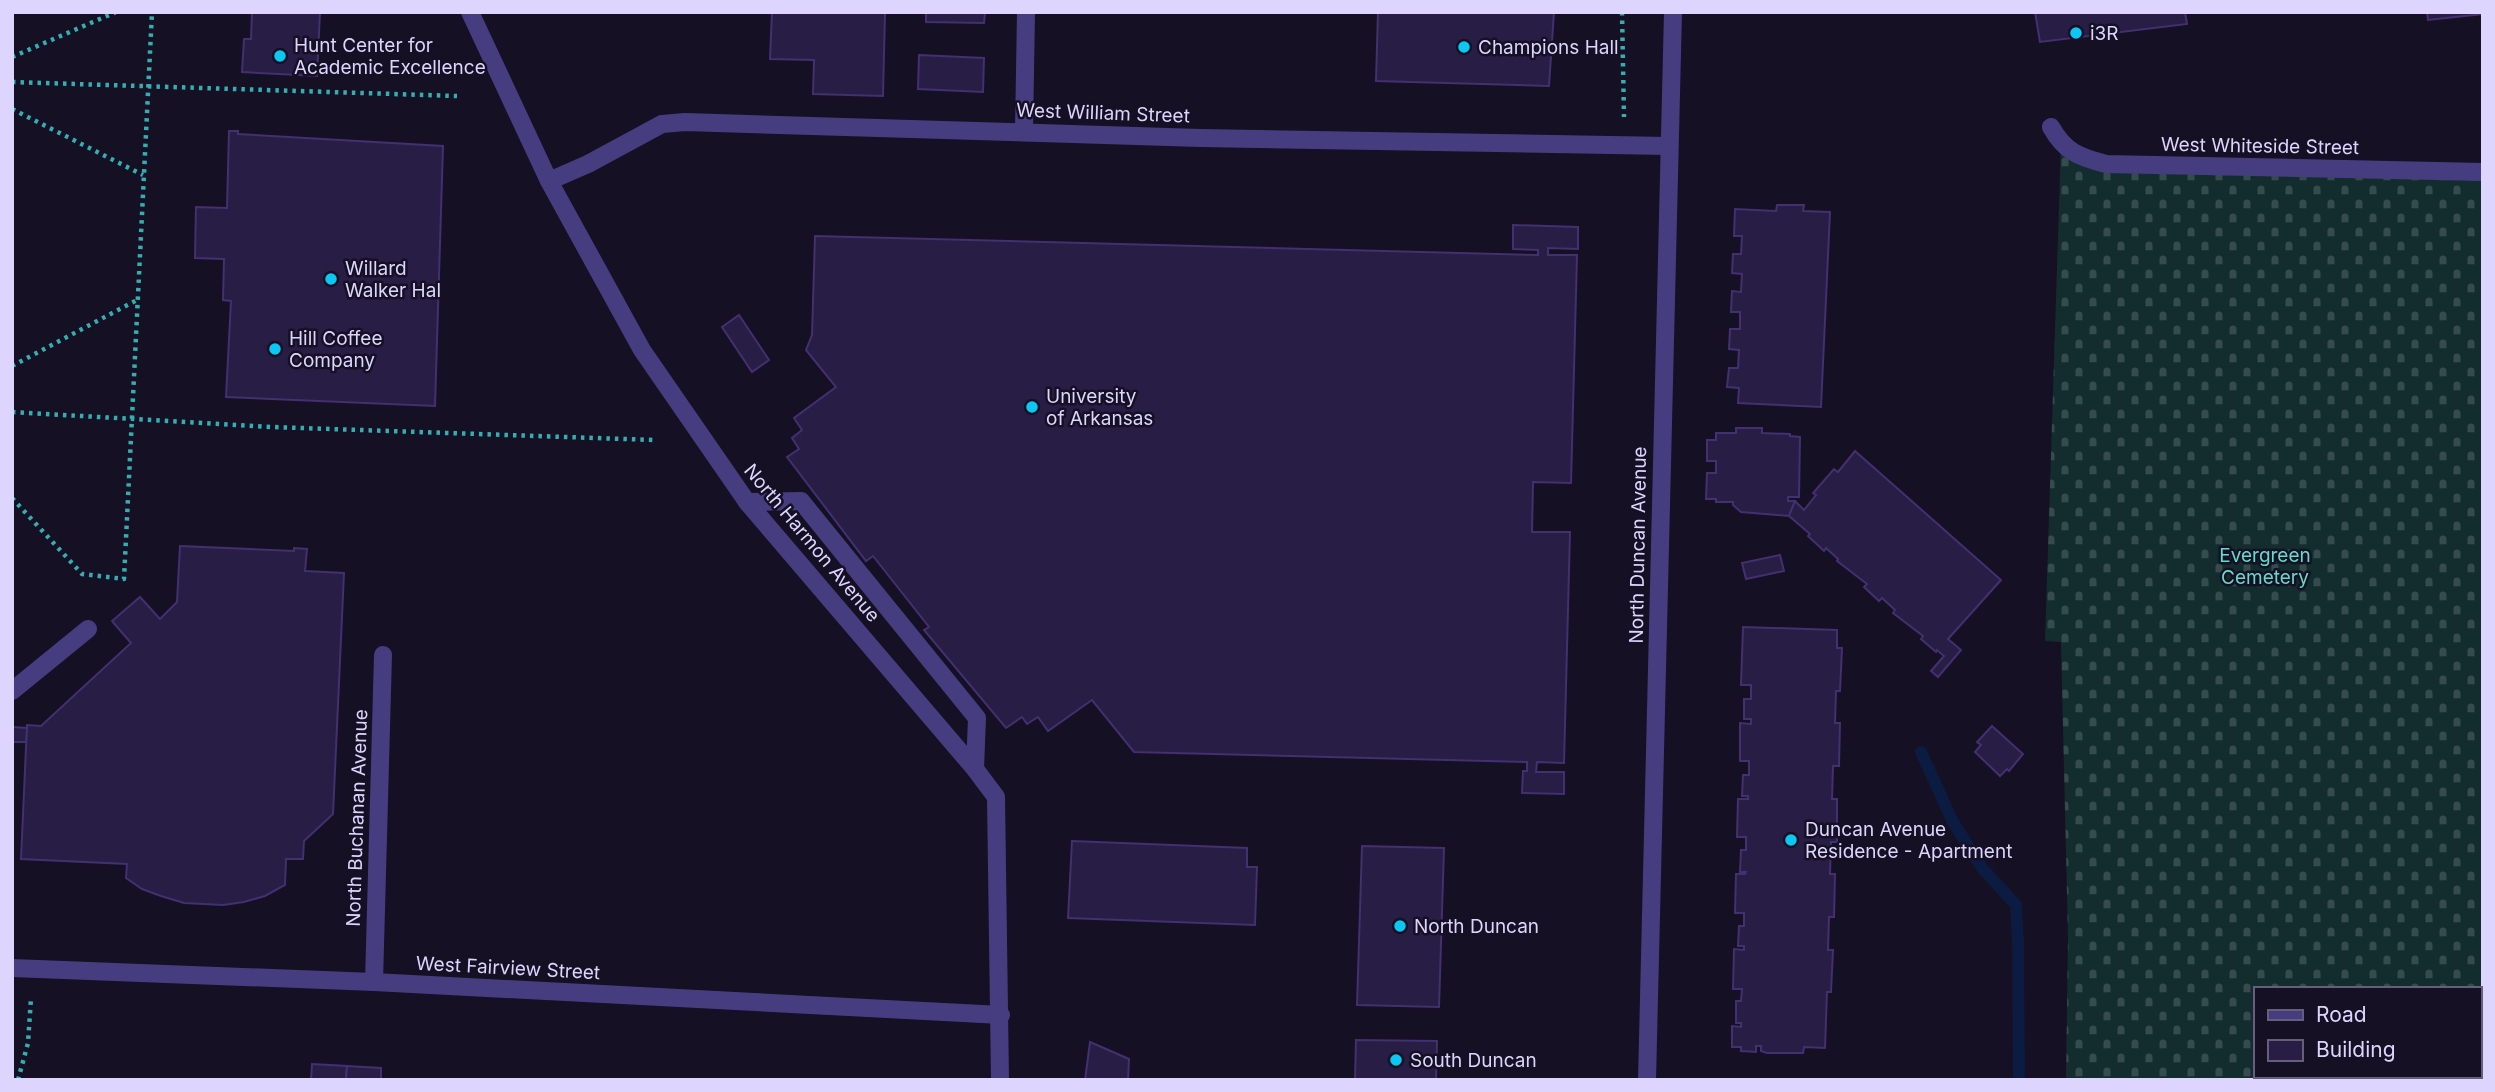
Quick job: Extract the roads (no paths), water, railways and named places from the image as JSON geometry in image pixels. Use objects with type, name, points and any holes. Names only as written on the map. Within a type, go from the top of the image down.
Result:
[{"type":"street","name":"North Harmon Avenue","points":[[470,12],[549,181],[642,350],[747,502],[996,797],[1000,1080]]},
{"type":"street","points":[[1024,131],[1026,12]]},
{"type":"street","name":"North Duncan Avenue","points":[[1647,1080],[1672,12]]},
{"type":"street","name":"West William Street","points":[[549,181],[662,124],[685,122],[1200,138],[1668,146]]},
{"type":"street","name":"West Whiteside Street","points":[[2051,127],[2061,144],[2083,158],[2106,163],[2483,172]]},
{"type":"street","points":[[747,502],[801,501],[977,718],[975,769]]},
{"type":"street","points":[[12,691],[88,629]]},
{"type":"street","name":"North Buchanan Avenue","points":[[374,982],[383,655]]},
{"type":"street","name":"West Fairview Street","points":[[21,969],[374,982],[1001,1015]]},
{"type":"waterway","points":[[1921,752],[1953,822],[1982,868],[2016,905],[2019,1080]]},
{"type":"place","name":"i3R","points":[[2076,33]]},
{"type":"place","name":"Champions Hall","points":[[1464,47]]},
{"type":"place","name":"Hunt Center for Academic Excellence","points":[[280,56]]},
{"type":"place","name":"Willard Walker Hal","points":[[331,279]]},
{"type":"place","name":"Hill Coffee Company","points":[[275,349]]},
{"type":"place","name":"University of Arkansas","points":[[1032,407]]},
{"type":"place","name":"Duncan Avenue Residence - Apartment","points":[[1791,840]]},
{"type":"place","name":"North Duncan","points":[[1400,926]]},
{"type":"place","name":"South Duncan","points":[[1396,1060]]},
{"type":"park label","name":"Evergreen Cemetery","points":[[2265,566]]}]
